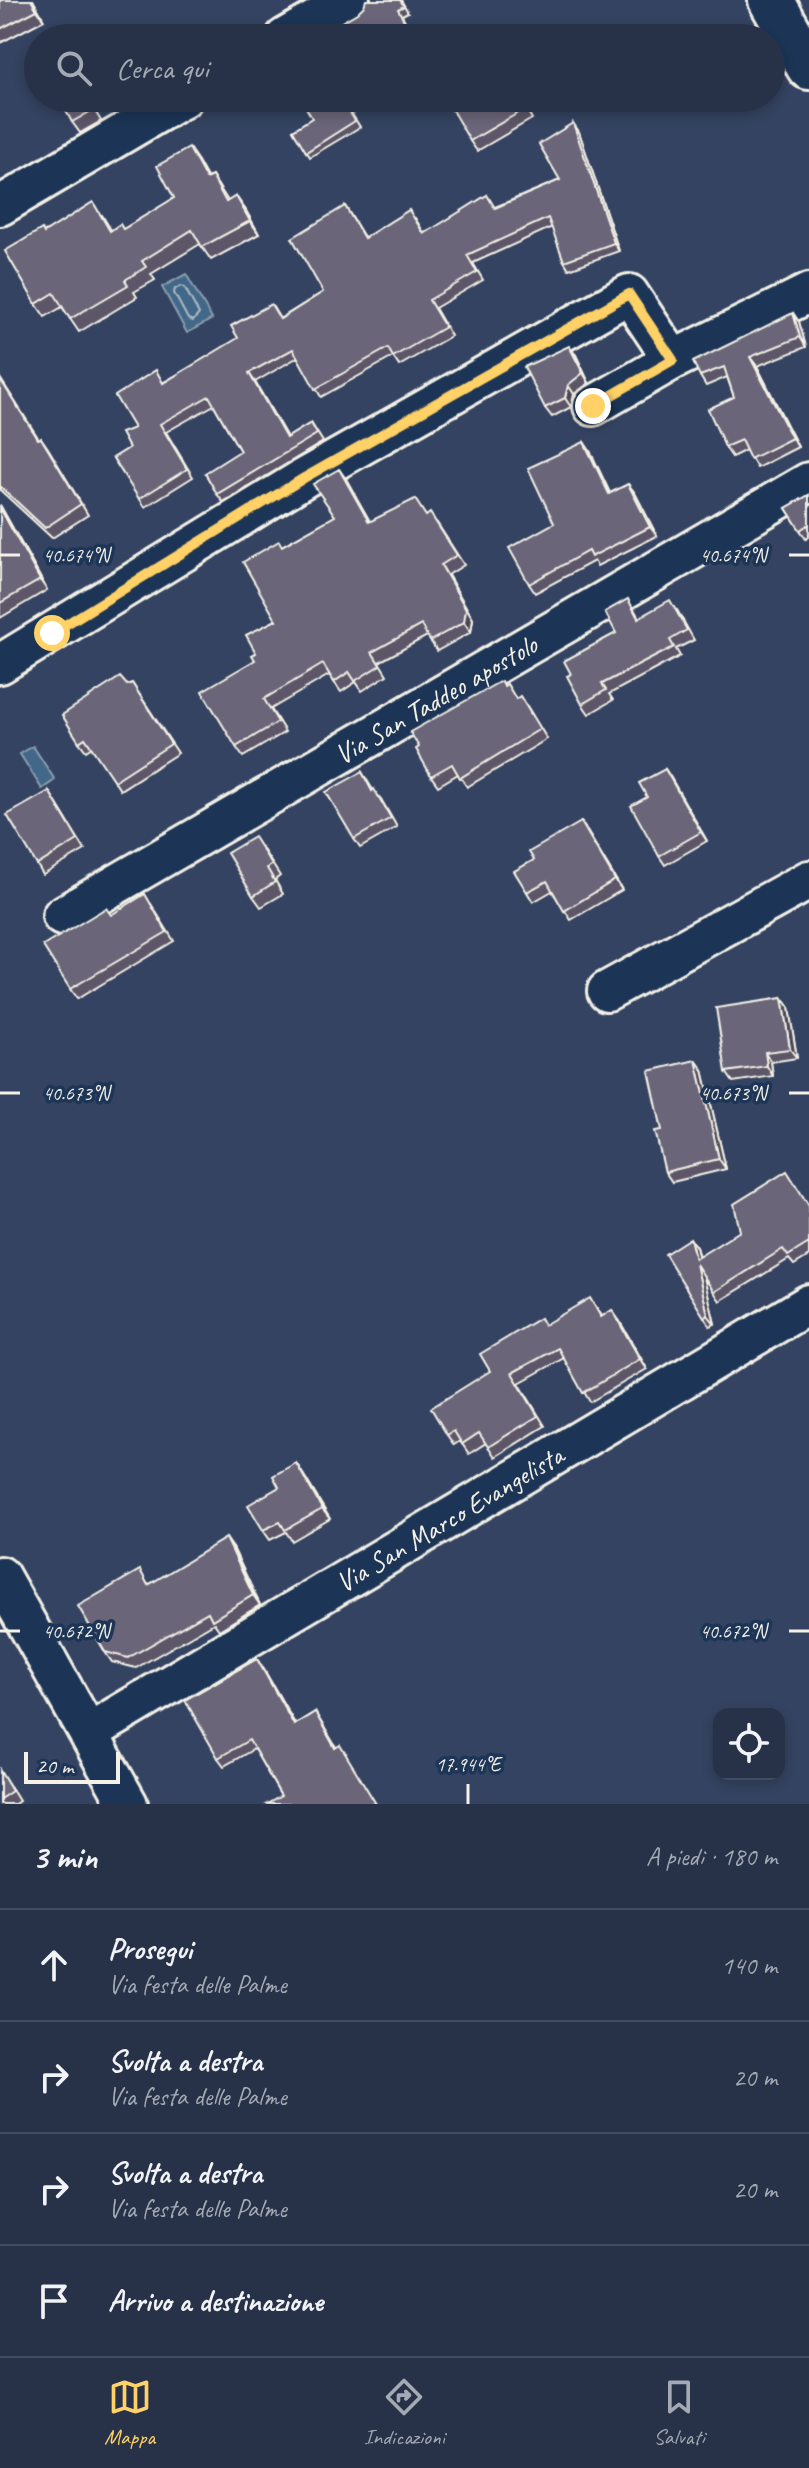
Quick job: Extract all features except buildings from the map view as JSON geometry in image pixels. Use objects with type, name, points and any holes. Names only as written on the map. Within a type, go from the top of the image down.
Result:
[{"type":"street","points":[[309,24],[350,0]]},
{"type":"street","points":[[771,0],[785,24]]},
{"type":"street","points":[[785,25],[809,67]]},
{"type":"street","points":[[0,206],[159,112]]},
{"type":"street","points":[[593,406],[673,360],[809,293]]},
{"type":"street","points":[[0,664],[304,478],[629,294],[673,360]]},
{"type":"street","name":"Via San Taddeo apostolo","points":[[62,916],[809,482]]},
{"type":"street","points":[[607,991],[809,880]]},
{"type":"street","name":"Via San Marco Evangelista","points":[[90,1732],[809,1304]]},
{"type":"street","points":[[0,1576],[128,1804]]},
{"type":"water","points":[[186,274],[212,319],[187,333],[162,287]]},
{"type":"water","points":[[33,746],[55,780],[42,789],[20,754]]},
{"type":"route","points":[[52,633],[304,478],[629,294],[673,360],[593,406]]}]
